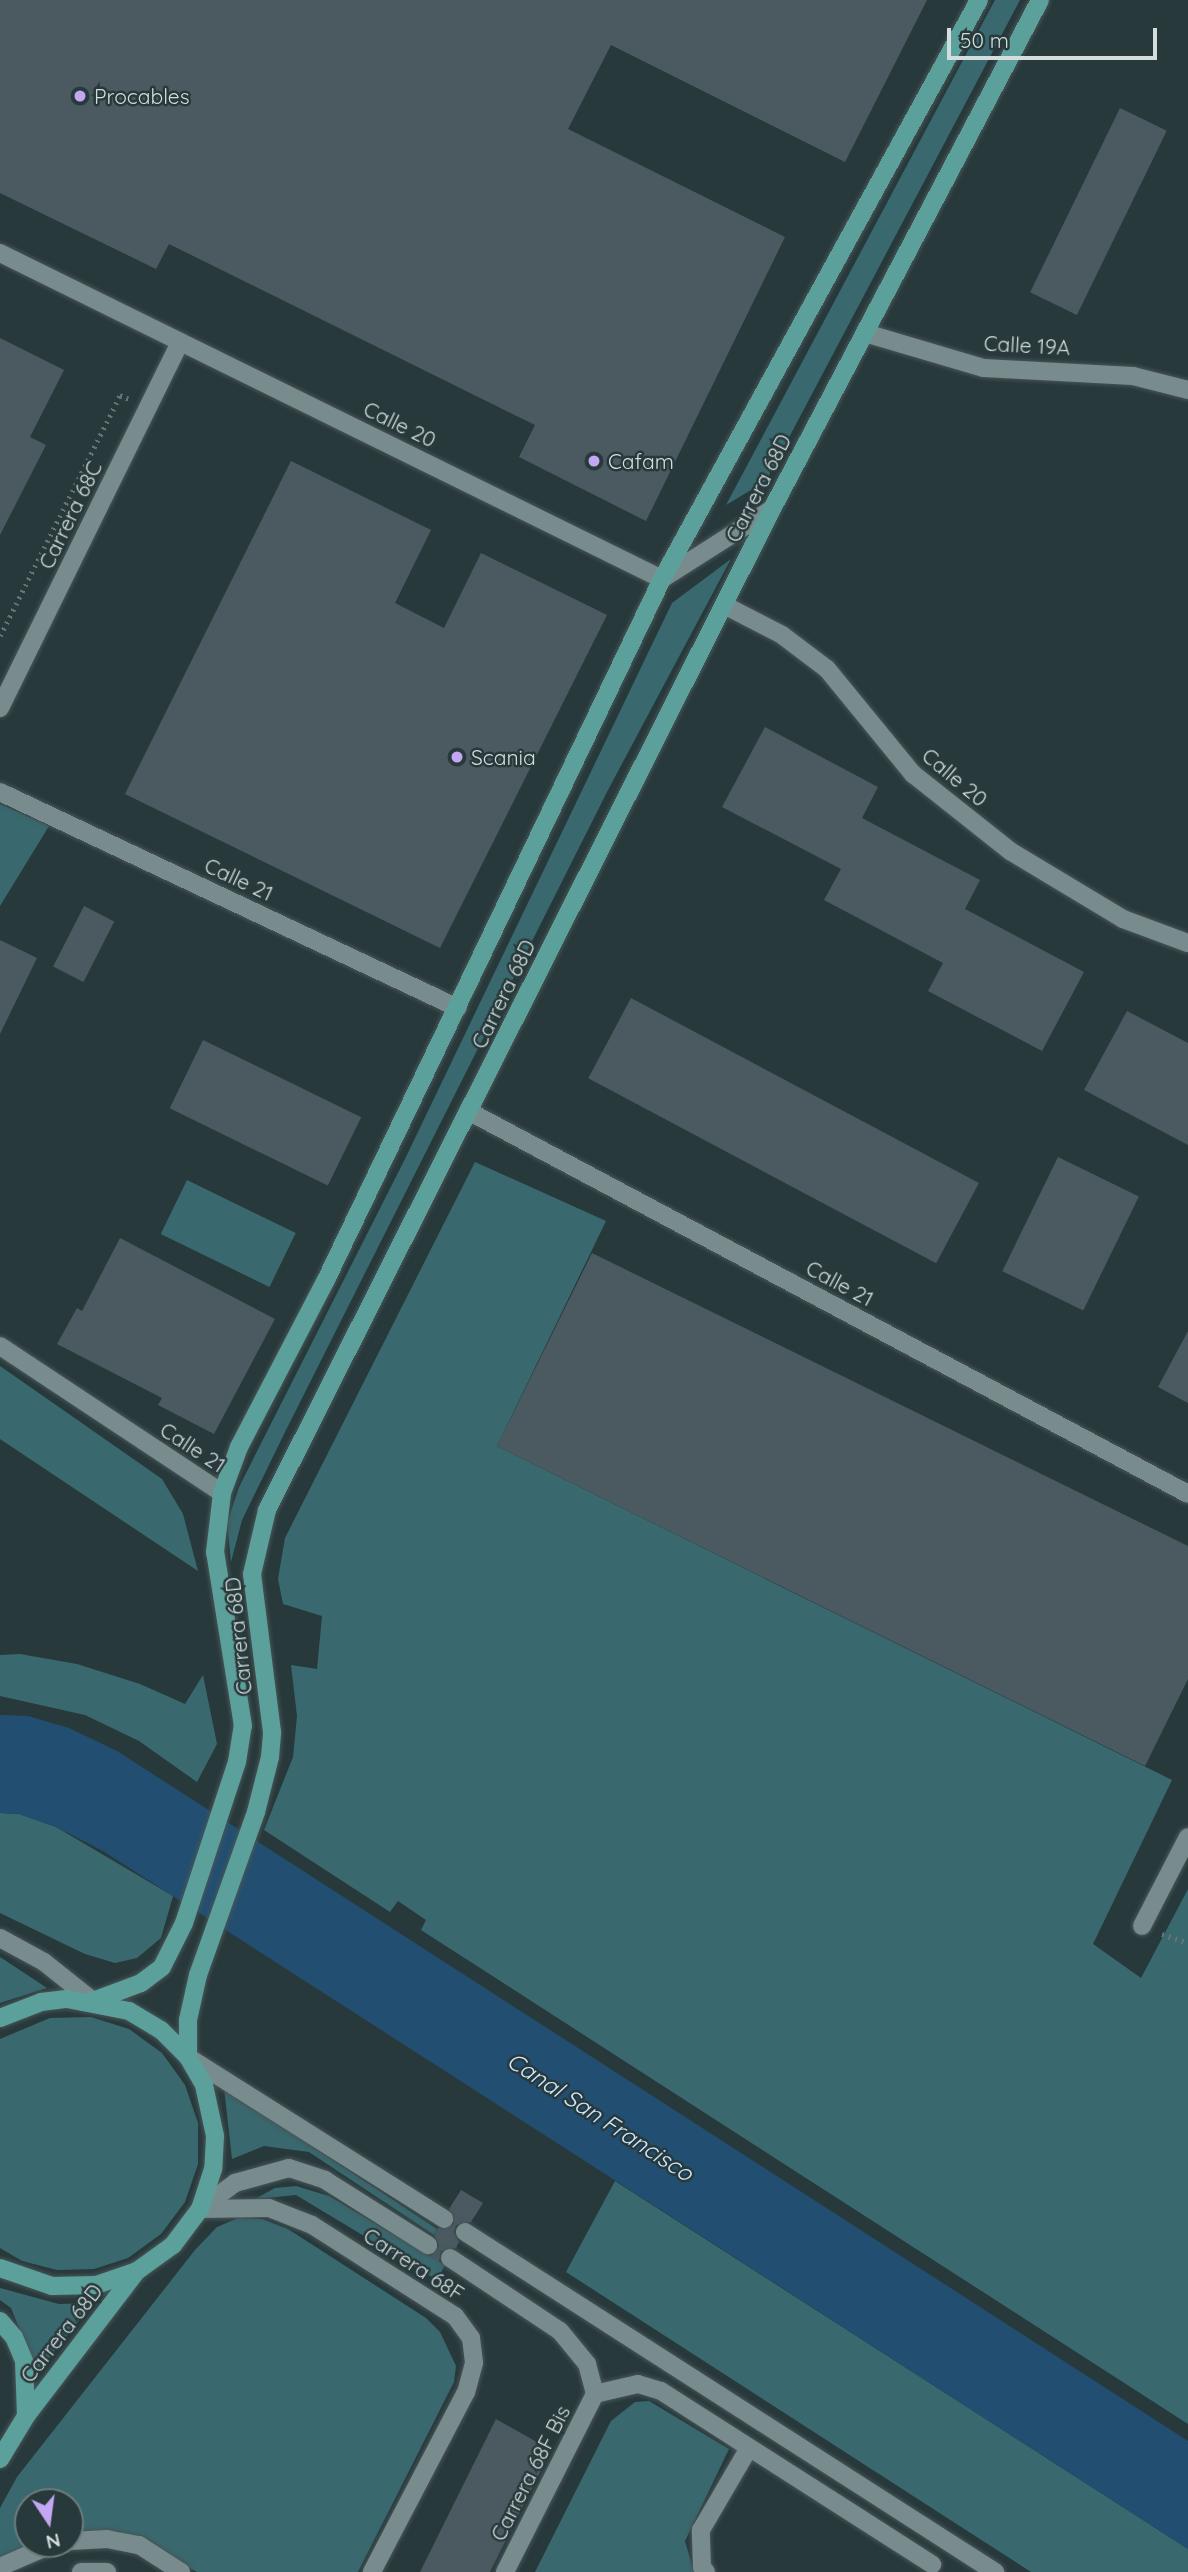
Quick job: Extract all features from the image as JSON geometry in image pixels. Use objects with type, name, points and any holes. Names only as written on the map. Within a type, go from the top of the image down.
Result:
[{"type":"main road","name":"Carrera 68D","points":[[93,2001],[153,1976],[184,1923],[227,1798],[243,1726],[215,1552],[222,1493],[239,1447],[458,1008],[662,579],[979,0]]},
{"type":"main road","name":"Carrera 68D","points":[[188,2057],[192,1996],[211,1933],[256,1812],[272,1732],[252,1574],[267,1510],[772,509],[1040,0]]},
{"type":"main road","points":[[0,2018],[40,2002],[93,2001],[129,2011],[161,2030],[188,2057],[204,2085],[215,2136],[214,2169],[200,2208],[173,2245],[137,2272],[96,2285],[52,2286],[0,2267]]},
{"type":"main road","name":"Carrera 68D","points":[[0,2459],[26,2416],[137,2272]]},
{"type":"main road","points":[[0,2321],[14,2337],[24,2361],[26,2416]]},
{"type":"street","name":"Calle 20","points":[[0,253],[662,579]]},
{"type":"street","name":"Calle 19A","points":[[865,333],[985,368],[1133,376],[1188,390]]},
{"type":"street","name":"Carrera 68C","points":[[0,708],[180,342]]},
{"type":"street","points":[[662,579],[772,509]]},
{"type":"street","name":"Calle 20","points":[[724,605],[782,635],[827,669],[913,774],[1010,851],[1123,919],[1188,943]]},
{"type":"street","name":"Calle 21","points":[[0,792],[458,1008]]},
{"type":"street","name":"Calle 21","points":[[470,1112],[1188,1494]]},
{"type":"street","name":"Calle 21","points":[[0,1346],[222,1493]]},
{"type":"street","points":[[1142,1926],[1188,1837]]},
{"type":"street","points":[[0,1938],[44,1962],[93,2001]]},
{"type":"street","points":[[188,2057],[444,2219]]},
{"type":"street","points":[[200,2208],[235,2183],[289,2168],[325,2180],[428,2245]]},
{"type":"street","name":"Carrera 68F","points":[[200,2208],[269,2208],[312,2225],[454,2316],[471,2338],[474,2363],[466,2392],[372,2572]]},
{"type":"street","points":[[465,2232],[995,2572]]},
{"type":"street","points":[[450,2258],[560,2331],[587,2364],[594,2394],[638,2384],[662,2391],[930,2568],[971,2557]]},
{"type":"street","name":"Carrera 68F Bis","points":[[505,2572],[594,2394]]},
{"type":"street","points":[[706,2572],[702,2567],[701,2530],[749,2448]]},
{"type":"street","points":[[84,2540],[107,2539],[139,2545],[181,2572]]},
{"type":"street","points":[[0,2567],[21,2558]]},
{"type":"street","points":[[81,2572],[107,2572]]},
{"type":"path","points":[[0,636],[120,395],[148,407]]},
{"type":"shaded area","points":[[995,0],[1020,0],[766,481],[726,505]]},
{"type":"shaded area","points":[[731,559],[608,790],[285,1432],[242,1520],[231,1562],[227,1523],[239,1487],[405,1159],[672,603]]},
{"type":"shaded area","points":[[0,804],[49,826],[0,906]]},
{"type":"shaded area","points":[[475,1162],[606,1221],[497,1446],[1172,1780],[1093,1944],[1141,1978],[1188,1889],[1188,2424],[421,1930],[426,1920],[398,1901],[390,1912],[264,1830],[293,1757],[297,1716],[291,1665],[317,1669],[322,1616],[283,1604],[278,1579],[285,1538]]},
{"type":"shaded area","points":[[187,1180],[296,1233],[269,1287],[161,1234]]},
{"type":"shaded area","points":[[0,1366],[162,1479],[183,1514],[198,1571],[0,1439]]},
{"type":"shaded area","points":[[20,1654],[77,1664],[140,1684],[185,1704],[203,1675],[217,1744],[197,1782],[139,1741],[85,1715],[0,1696],[0,1655]]},
{"type":"shaded area","points":[[0,1813],[19,1814],[56,1827],[173,1896],[161,1938],[137,1958],[115,1963],[85,1954],[0,1913]]},
{"type":"shaded area","points":[[0,1957],[47,1988],[0,2003]]},
{"type":"shaded area","points":[[91,2017],[129,2029],[162,2053],[185,2085],[198,2123],[198,2164],[185,2202],[161,2234],[128,2258],[94,2269],[57,2270],[22,2261],[0,2248],[0,2039],[50,2018]]},
{"type":"shaded area","points":[[224,2088],[437,2229],[434,2235],[309,2152],[264,2146],[232,2159]]},
{"type":"shaded area","points":[[615,2181],[1188,2549],[1188,2572],[1031,2572],[566,2272]]},
{"type":"shaded area","points":[[296,2186],[329,2196],[445,2265],[437,2280],[296,2195],[255,2199],[275,2188]]},
{"type":"shaded area","points":[[238,2218],[262,2219],[288,2229],[426,2318],[440,2332],[456,2366],[454,2382],[358,2572],[197,2572],[118,2531],[84,2535],[84,2488],[14,2488],[14,2552],[0,2558],[0,2508],[17,2477],[195,2250],[217,2227]]},
{"type":"shaded area","points":[[0,2288],[59,2304],[93,2303],[37,2373],[11,2308],[0,2300]]},
{"type":"shaded area","points":[[649,2401],[729,2449],[685,2541],[694,2572],[535,2572],[611,2421],[635,2402]]},
{"type":"water","name":"Canal San Francisco","points":[[0,1715],[28,1716],[69,1728],[117,1751],[1188,2441],[1188,2549],[103,1851],[56,1827],[19,1814],[0,1813]]},
{"type":"building","points":[[0,0],[927,0],[845,162],[611,45],[568,129],[785,237],[646,521],[519,457],[535,425],[169,244],[156,269],[0,193]]},
{"type":"building","points":[[1120,108],[1167,131],[1077,315],[1030,292]]},
{"type":"building","points":[[0,338],[64,370],[30,437],[46,445],[0,535]]},
{"type":"building","points":[[291,461],[431,530],[395,603],[444,628],[481,553],[607,615],[440,948],[125,794]]},
{"type":"building","points":[[765,727],[878,787],[862,818],[980,880],[965,909],[1084,972],[1042,1051],[928,991],[943,963],[824,900],[841,869],[722,807]]},
{"type":"building","points":[[84,906],[114,921],[83,982],[53,967]]},
{"type":"building","points":[[0,940],[37,958],[0,1034]]},
{"type":"building","points":[[631,998],[979,1183],[936,1263],[588,1078]]},
{"type":"building","points":[[1127,1011],[1188,1043],[1188,1145],[1084,1090]]},
{"type":"building","points":[[203,1040],[361,1117],[328,1185],[170,1108]]},
{"type":"building","points":[[1058,1157],[1139,1196],[1083,1311],[1002,1271]]},
{"type":"building","points":[[120,1238],[275,1319],[214,1434],[158,1405],[162,1398],[57,1344],[77,1308],[82,1311]]},
{"type":"building","points":[[592,1253],[1188,1546],[1188,1679],[1145,1766],[497,1446]]},
{"type":"building","points":[[1188,1331],[1188,1403],[1158,1387]]},
{"type":"building","points":[[461,2190],[483,2203],[471,2222],[456,2225],[454,2232],[459,2242],[456,2248],[441,2251],[439,2262],[430,2256],[439,2246],[434,2235],[438,2228],[454,2224],[449,2209]]},
{"type":"building","points":[[496,2419],[551,2450],[490,2572],[420,2572]]},
{"type":"place","name":"Procables","points":[[80,96]]},
{"type":"place","name":"Cafam","points":[[594,461]]},
{"type":"place","name":"Scania","points":[[457,757]]}]
